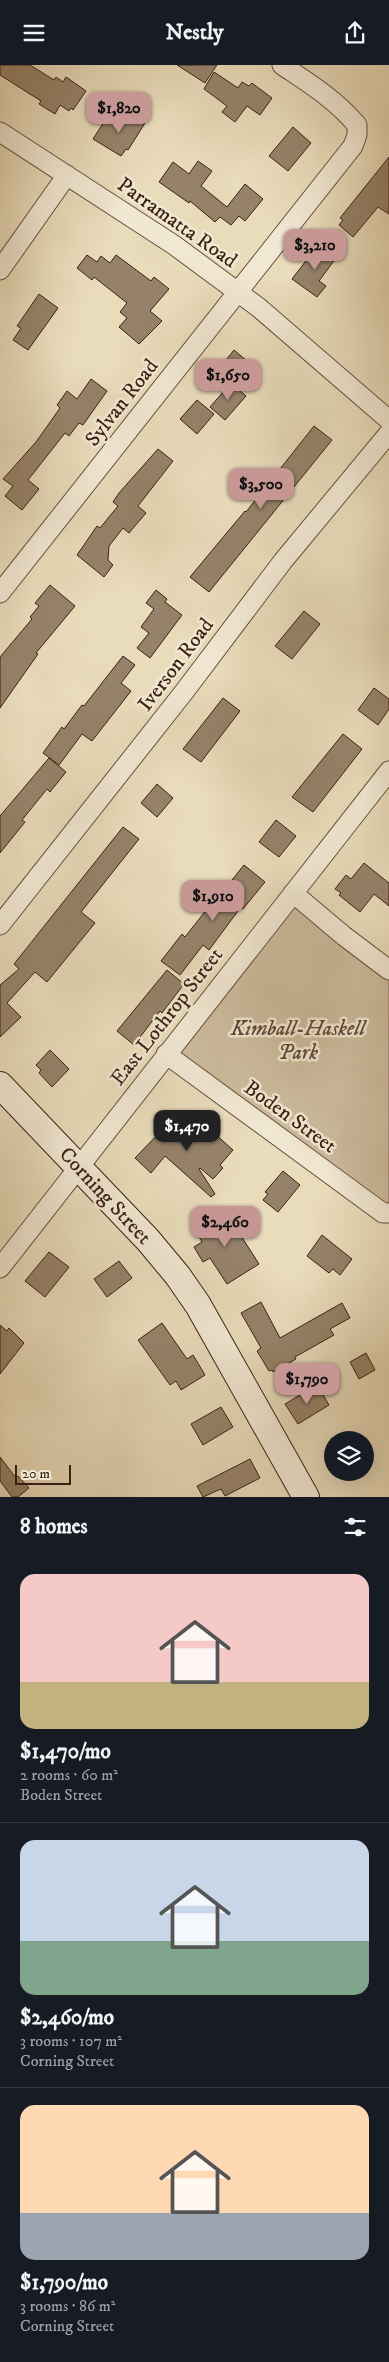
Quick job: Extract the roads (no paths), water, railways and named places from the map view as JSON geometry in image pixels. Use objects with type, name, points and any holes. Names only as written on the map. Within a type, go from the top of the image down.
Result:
[{"type":"street","name":"Sylvan Road","points":[[0,593],[353,146],[357,135],[357,125],[349,115],[331,97],[282,65]]},
{"type":"street","name":"Parramatta Road","points":[[0,132],[174,245],[237,292],[389,420]]},
{"type":"street","points":[[0,270],[67,175]]},
{"type":"street","name":"Iverson Road","points":[[0,925],[184,692],[282,561],[389,433]]},
{"type":"street","name":"East Lothrop Street","points":[[0,1267],[389,771]]},
{"type":"street","points":[[293,893],[389,970]]},
{"type":"street","name":"Boden Street","points":[[166,1054],[383,1213],[389,1213]]},
{"type":"street","name":"Corning Street","points":[[0,1085],[178,1276],[198,1305],[306,1497]]},
{"type":"park label","name":"Kimball-Haskell Park","points":[[298,1041]]}]
